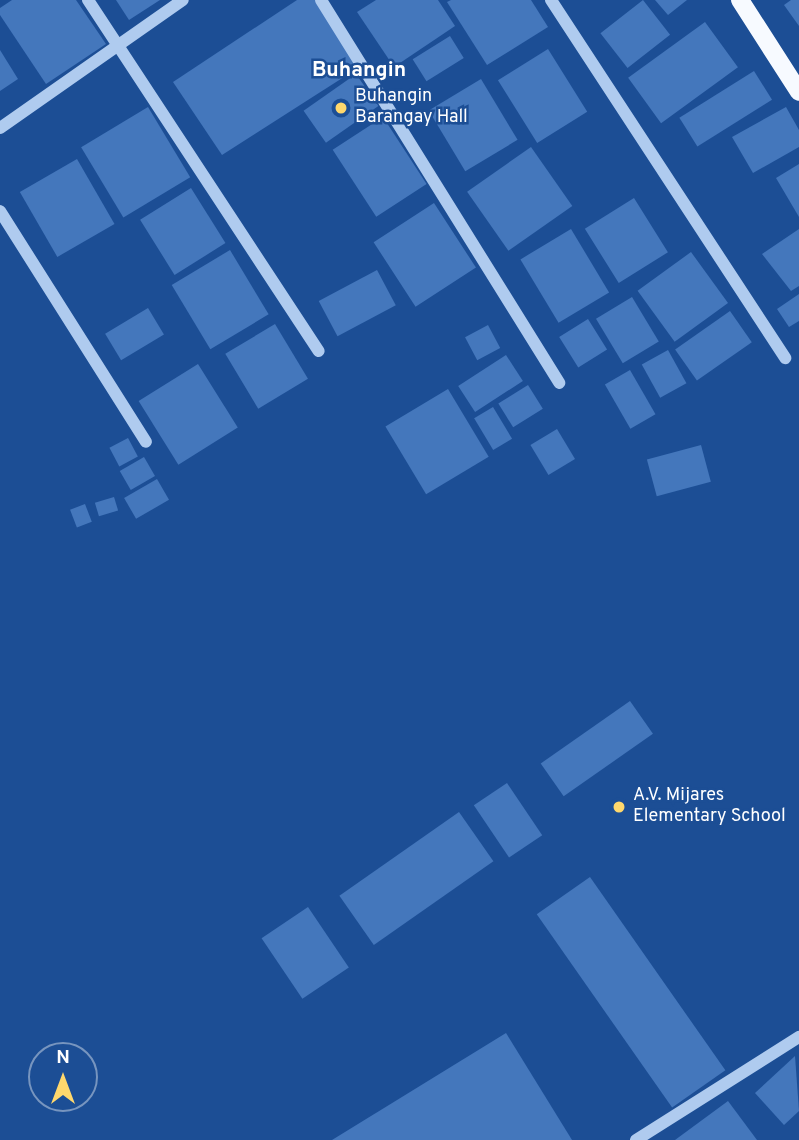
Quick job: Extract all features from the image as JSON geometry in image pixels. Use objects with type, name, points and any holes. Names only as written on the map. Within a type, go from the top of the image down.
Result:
[{"type":"main road","points":[[740,0],[799,92]]},
{"type":"street","points":[[88,0],[319,351]]},
{"type":"street","points":[[0,128],[183,0]]},
{"type":"street","points":[[321,0],[559,383]]},
{"type":"street","points":[[551,0],[785,358]]},
{"type":"street","points":[[0,211],[146,442]]},
{"type":"street","points":[[636,1140],[799,1037]]},
{"type":"building","points":[[12,0],[76,0],[106,44],[46,84],[0,15],[0,8]]},
{"type":"building","points":[[116,0],[160,0],[129,20]]},
{"type":"building","points":[[297,0],[315,0],[358,68],[222,155],[173,82]]},
{"type":"building","points":[[376,0],[438,0],[455,26],[394,67],[357,12]]},
{"type":"building","points":[[531,0],[548,27],[487,65],[447,2]]},
{"type":"building","points":[[643,0],[670,35],[628,68],[600,33]]},
{"type":"building","points":[[655,0],[687,0],[668,15]]},
{"type":"building","points":[[791,0],[799,0],[799,26],[784,5]]},
{"type":"building","points":[[705,22],[738,67],[661,123],[628,78]]},
{"type":"building","points":[[450,36],[464,58],[426,81],[413,59]]},
{"type":"building","points":[[548,49],[587,112],[537,143],[498,80]]},
{"type":"building","points":[[0,50],[18,79],[0,91]]},
{"type":"building","points":[[754,71],[772,100],[697,146],[679,118]]},
{"type":"building","name":"Buhangin Barangay Hall","points":[[356,74],[378,106],[326,143],[304,111]]},
{"type":"building","points":[[481,79],[518,140],[465,171],[429,110]]},
{"type":"building","points":[[148,107],[190,177],[123,217],[81,147]]},
{"type":"building","points":[[786,107],[799,130],[799,147],[753,173],[732,137]]},
{"type":"building","points":[[383,117],[427,184],[376,217],[333,150]]},
{"type":"building","points":[[531,147],[572,206],[508,251],[467,192]]},
{"type":"building","points":[[77,159],[115,224],[57,257],[20,192]]},
{"type":"building","points":[[799,164],[799,217],[776,178]]},
{"type":"building","points":[[191,188],[225,243],[175,275],[140,220]]},
{"type":"building","points":[[634,198],[668,252],[619,283],[585,229]]},
{"type":"building","points":[[434,203],[476,268],[416,307],[374,242]]},
{"type":"building","points":[[571,229],[609,292],[559,323],[520,259]]},
{"type":"building","points":[[799,229],[799,286],[791,291],[762,254]]},
{"type":"building","points":[[230,250],[269,314],[210,349],[172,285]]},
{"type":"building","points":[[691,252],[728,303],[675,342],[638,291]]},
{"type":"building","points":[[377,270],[396,305],[338,336],[319,301]]},
{"type":"building","points":[[799,294],[799,321],[789,327],[777,309]]},
{"type":"building","points":[[632,297],[659,342],[623,363],[596,319]]},
{"type":"building","points":[[148,308],[164,335],[121,360],[105,334]]},
{"type":"building","points":[[730,311],[752,342],[697,381],[675,349]]},
{"type":"building","points":[[588,319],[607,350],[578,368],[559,337]]},
{"type":"building","points":[[275,324],[308,379],[258,409],[225,354]]},
{"type":"building","points":[[488,325],[500,348],[477,360],[465,337]]},
{"type":"building","points":[[668,350],[686,383],[660,398],[642,365]]},
{"type":"building","points":[[506,355],[523,381],[475,412],[458,386]]},
{"type":"building","points":[[198,364],[238,428],[178,465],[139,401]]},
{"type":"building","points":[[630,370],[656,414],[630,429],[605,385]]},
{"type":"building","points":[[528,385],[543,409],[513,427],[498,404]]},
{"type":"building","points":[[448,389],[489,457],[426,494],[385,427]]},
{"type":"building","points":[[493,407],[512,439],[493,450],[474,418]]},
{"type":"building","points":[[557,429],[575,459],[548,475],[530,445]]},
{"type":"building","points":[[128,438],[138,457],[119,466],[109,448]]},
{"type":"building","points":[[701,445],[711,482],[657,496],[647,459]]},
{"type":"building","points":[[144,457],[155,476],[131,490],[120,471]]},
{"type":"building","points":[[157,479],[169,500],[136,519],[124,498]]},
{"type":"building","points":[[114,497],[118,510],[99,516],[95,503]]},
{"type":"building","points":[[85,504],[92,522],[77,527],[70,510]]},
{"type":"building","points":[[630,701],[653,734],[564,796],[541,764]]},
{"type":"building","points":[[507,783],[542,835],[509,858],[474,805]]},
{"type":"building","points":[[459,812],[493,861],[374,945],[339,896]]},
{"type":"building","points":[[590,877],[725,1070],[672,1108],[537,914]]},
{"type":"building","points":[[308,907],[349,968],[302,999],[262,938]]},
{"type":"building","points":[[506,1033],[572,1140],[332,1140]]},
{"type":"building","points":[[795,1056],[799,1111],[784,1125],[755,1093]]},
{"type":"building","points":[[728,1101],[757,1140],[675,1140]]},
{"type":"place","name":"Buhangin Barangay Hall","points":[[341,108]]},
{"type":"place","name":"A.V. Mijares Elementary School","points":[[619,807]]},
{"type":"district","name":"Buhangin","points":[[359,71]]}]
